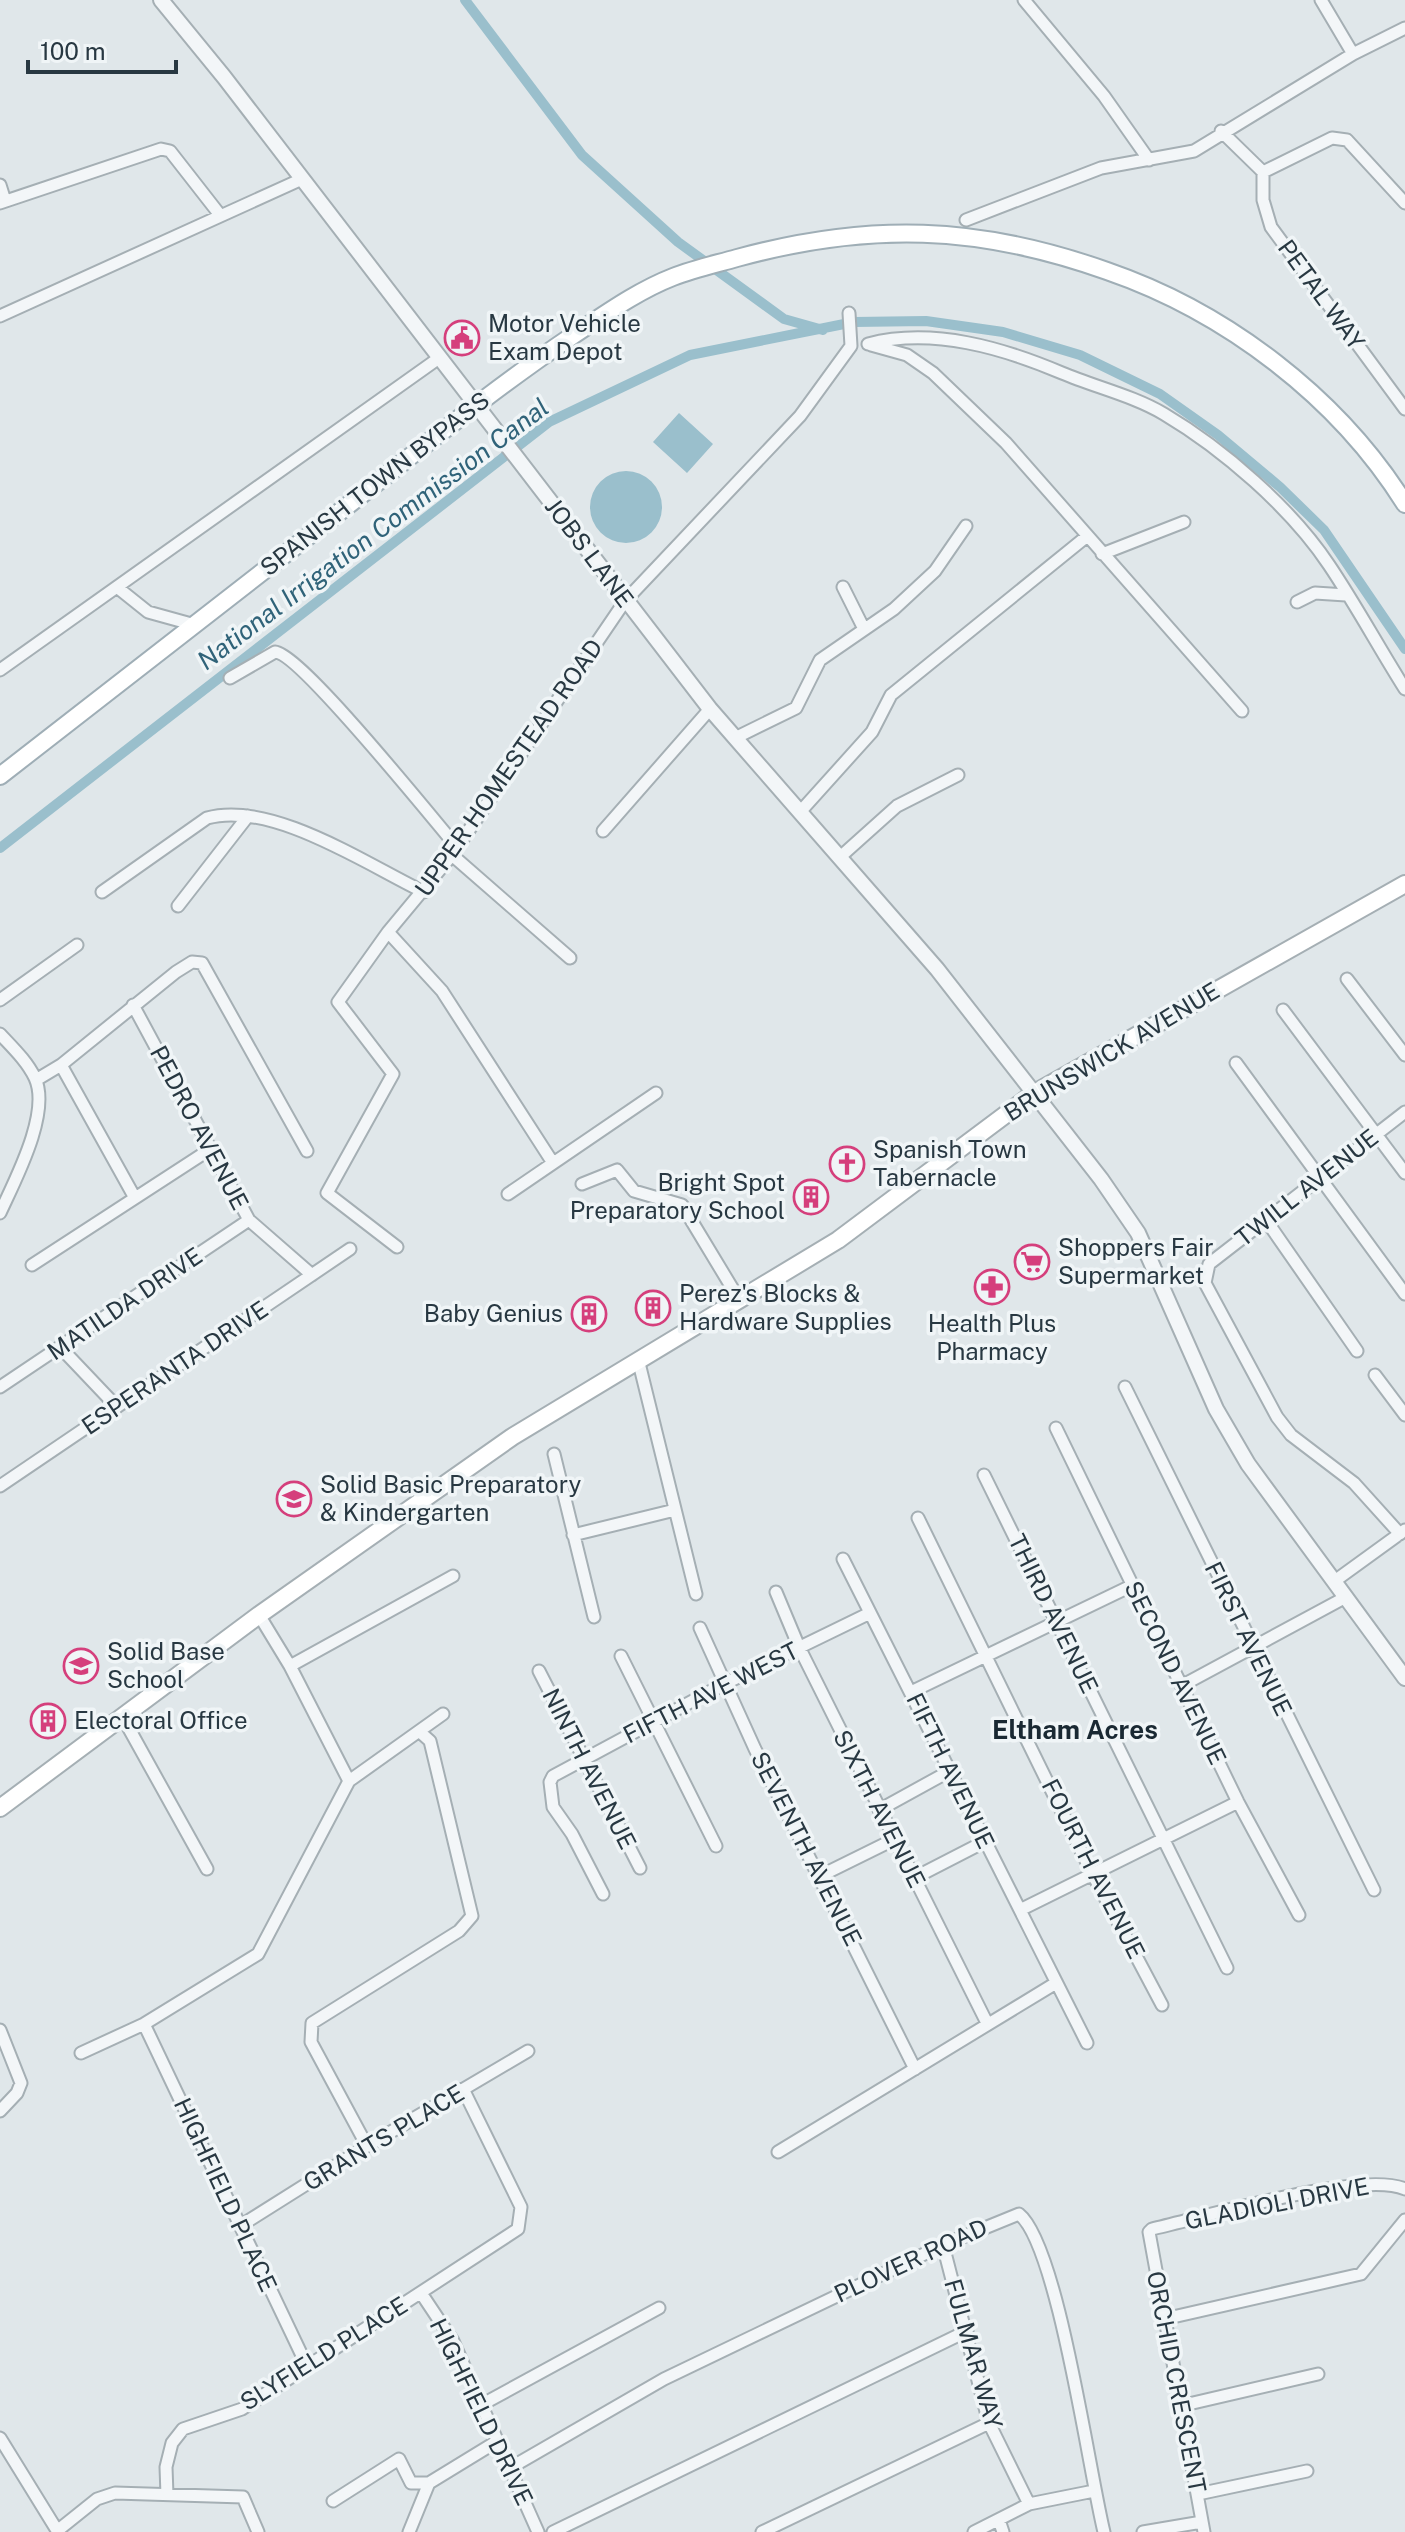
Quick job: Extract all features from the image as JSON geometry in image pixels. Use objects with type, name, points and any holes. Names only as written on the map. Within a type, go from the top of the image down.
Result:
[{"type":"main road","name":"SPANISH TOWN BYPASS","points":[[0,776],[475,405],[615,307],[673,277],[797,242],[907,232],[957,233],[1041,250],[1146,284],[1197,310],[1311,390],[1369,452],[1403,501]]},
{"type":"main road","name":"BRUNSWICK AVENUE","points":[[0,1808],[259,1615],[512,1437],[838,1240],[1033,1094],[1405,884]]},
{"type":"street","name":"JOBS LANE","points":[[161,0],[710,709],[937,969],[1101,1179],[1138,1233],[1216,1409],[1248,1464],[1405,1678]]},
{"type":"street","points":[[1024,0],[1104,96],[1149,160]]},
{"type":"street","points":[[1321,0],[1353,54]]},
{"type":"street","points":[[966,220],[1101,168],[1194,151],[1221,131],[1353,54],[1405,28]]},
{"type":"street","points":[[1221,131],[1263,172],[1332,138],[1341,138],[1354,146],[1405,203]]},
{"type":"street","points":[[0,185],[2,202],[161,149],[170,151],[220,215]]},
{"type":"street","name":"PETAL WAY","points":[[1263,172],[1263,200],[1271,227],[1405,409]]},
{"type":"street","points":[[0,316],[302,179]]},
{"type":"street","points":[[849,313],[851,342],[907,355],[933,373],[1006,443],[1242,711]]},
{"type":"street","points":[[868,344],[893,337],[955,341],[1016,354],[1161,412],[1209,443],[1272,499],[1328,564],[1405,689]]},
{"type":"street","name":"UPPER HOMESTEAD ROAD","points":[[397,1247],[327,1193],[393,1074],[338,1002],[388,932],[455,851],[625,601],[800,416],[851,342]]},
{"type":"street","points":[[0,670],[439,358]]},
{"type":"street","points":[[1102,554],[1184,522]]},
{"type":"street","points":[[735,738],[796,708],[820,660],[863,627],[894,609],[935,571],[966,526]]},
{"type":"street","points":[[800,812],[872,732],[891,695],[1086,537]]},
{"type":"street","points":[[843,587],[863,627]]},
{"type":"street","points":[[118,588],[148,612],[195,625]]},
{"type":"street","points":[[1297,602],[1315,593],[1346,595]]},
{"type":"street","points":[[230,678],[275,652],[283,653],[315,683],[455,851],[570,958]]},
{"type":"street","points":[[603,831],[710,709]]},
{"type":"street","points":[[839,858],[897,806],[958,775]]},
{"type":"street","points":[[102,892],[207,818],[226,813],[280,823],[424,892]]},
{"type":"street","points":[[178,906],[248,816]]},
{"type":"street","points":[[388,932],[442,991],[553,1163]]},
{"type":"street","points":[[0,1000],[77,945]]},
{"type":"street","points":[[36,1080],[61,1065],[133,1005],[192,962],[202,963],[307,1151]]},
{"type":"street","points":[[1347,979],[1405,1055]]},
{"type":"street","name":"PEDRO AVENUE","points":[[133,1005],[249,1220],[312,1275]]},
{"type":"street","points":[[1283,1010],[1405,1173]]},
{"type":"street","points":[[0,1034],[36,1080],[40,1095],[26,1154],[0,1213]]},
{"type":"street","points":[[1236,1063],[1322,1176],[1405,1294]]},
{"type":"street","points":[[61,1065],[135,1198]]},
{"type":"street","points":[[508,1194],[656,1093]]},
{"type":"street","name":"TWILL AVENUE","points":[[1402,1532],[1354,1483],[1291,1435],[1277,1417],[1205,1283],[1209,1264],[1405,1112]]},
{"type":"street","points":[[32,1265],[209,1150]]},
{"type":"street","points":[[582,1184],[617,1170],[634,1191],[682,1205],[740,1301]]},
{"type":"street","name":"MATILDA DRIVE","points":[[0,1387],[249,1220]]},
{"type":"street","points":[[1266,1220],[1357,1351]]},
{"type":"street","name":"ESPERANTA DRIVE","points":[[0,1486],[350,1249]]},
{"type":"street","points":[[60,1347],[117,1407]]},
{"type":"street","points":[[639,1363],[696,1594]]},
{"type":"street","points":[[1375,1375],[1405,1415]]},
{"type":"street","name":"FIRST AVENUE","points":[[1125,1387],[1374,1890]]},
{"type":"street","name":"SECOND AVENUE","points":[[1056,1428],[1238,1802],[1299,1915]]},
{"type":"street","points":[[554,1454],[594,1617]]},
{"type":"street","name":"THIRD AVENUE","points":[[984,1475],[1227,1968]]},
{"type":"street","points":[[573,1535],[675,1510]]},
{"type":"street","name":"FOURTH AVENUE","points":[[918,1518],[1092,1873],[1162,2005]]},
{"type":"street","points":[[1336,1580],[1402,1532]]},
{"type":"street","name":"FIFTH AVENUE","points":[[843,1559],[1087,2043]]},
{"type":"street","points":[[290,1666],[453,1576]]},
{"type":"street","points":[[911,1692],[1131,1586]]},
{"type":"street","name":"SIXTH AVENUE","points":[[776,1592],[799,1647],[987,2023]]},
{"type":"street","points":[[1183,1685],[1346,1597]]},
{"type":"street","name":"FIFTH AVE WEST","points":[[603,1894],[572,1834],[553,1807],[550,1782],[553,1776],[724,1684],[870,1613]]},
{"type":"street","points":[[259,1615],[290,1666],[349,1781]]},
{"type":"street","name":"SEVENTH AVENUE","points":[[700,1628],[724,1684],[915,2069]]},
{"type":"street","points":[[621,1656],[716,1846]]},
{"type":"street","name":"NINTH AVENUE","points":[[539,1671],[640,1868]]},
{"type":"street","points":[[81,2053],[144,2024],[258,1954],[349,1781],[412,1735],[421,1733],[443,1714]]},
{"type":"street","points":[[122,1716],[207,1869]]},
{"type":"street","points":[[367,2146],[311,2042],[312,2023],[459,1931],[472,1916],[430,1741],[421,1733]]},
{"type":"street","points":[[879,1810],[948,1772]]},
{"type":"street","points":[[1020,1910],[1238,1802]]},
{"type":"street","points":[[820,1876],[895,1839]]},
{"type":"street","points":[[914,1878],[984,1842]]},
{"type":"street","points":[[778,2152],[1056,1983]]},
{"type":"street","name":"HIGHFIELD PLACE","points":[[144,2024],[307,2366]]},
{"type":"street","points":[[0,2030],[19,2071],[21,2083],[17,2093],[0,2111]]},
{"type":"street","name":"GRANTS PLACE","points":[[240,2226],[367,2146],[528,2051]]},
{"type":"street","name":"SLYFIELD PLACE","points":[[167,2495],[166,2467],[172,2443],[183,2429],[242,2409],[518,2229],[521,2207],[463,2089]]},
{"type":"street","name":"GLADIOLI DRIVE","points":[[1149,2232],[1352,2184],[1392,2183],[1405,2189]]},
{"type":"street","name":"PLOVER ROAD","points":[[510,2468],[664,2379],[943,2245],[1007,2216],[1019,2214],[1029,2222],[1043,2254],[1072,2372],[1104,2532]]},
{"type":"street","points":[[1164,2319],[1361,2274],[1405,2220]]},
{"type":"street","name":"ORCHID CRESCENT","points":[[1149,2232],[1203,2527]]},
{"type":"street","name":"FULMAR WAY","points":[[943,2245],[989,2423],[1029,2504]]},
{"type":"street","name":"HIGHFIELD DRIVE","points":[[421,2293],[453,2341],[538,2532]]},
{"type":"street","points":[[481,2405],[659,2308]]},
{"type":"street","points":[[553,2532],[967,2331]]},
{"type":"street","points":[[1180,2406],[1318,2374]]},
{"type":"street","points":[[762,2532],[989,2423]]},
{"type":"street","points":[[0,2438],[57,2532],[105,2494],[243,2497],[258,2532]]},
{"type":"street","points":[[333,2501],[399,2459],[411,2483],[429,2483],[496,2442]]},
{"type":"street","points":[[1198,2494],[1307,2471]]},
{"type":"street","points":[[409,2532],[429,2483]]},
{"type":"street","points":[[974,2532],[1001,2526],[1029,2504],[1094,2491]]},
{"type":"street","points":[[1143,2532],[1203,2527]]},
{"type":"water","points":[[679,413],[713,444],[687,473],[653,442]]},
{"type":"water","points":[[626,471],[652,481],[662,507],[652,533],[626,543],[600,533],[590,507],[600,481]]},
{"type":"waterway","points":[[465,0],[582,155],[678,242],[784,319],[823,330]]},
{"type":"waterway","name":"National Irrigation Commission Canal","points":[[0,848],[549,422],[690,355],[854,322],[926,321],[1003,332],[1080,355],[1160,394],[1218,435],[1280,487],[1324,530],[1405,649]]},
{"type":"place","name":"Motor Vehicle Exam Depot","points":[[462,338]]},
{"type":"place","name":"Spanish Town Tabernacle","points":[[847,1164]]},
{"type":"place","name":"Bright Spot Preparatory School","points":[[811,1197]]},
{"type":"place","name":"Shoppers Fair Supermarket","points":[[1032,1262]]},
{"type":"place","name":"Health Plus Pharmacy","points":[[992,1287]]},
{"type":"place","name":"Perez's Blocks & Hardware Supplies","points":[[653,1308]]},
{"type":"place","name":"Baby Genius","points":[[589,1314]]},
{"type":"place","name":"Solid Basic Preparatory & Kindergarten","points":[[294,1499]]},
{"type":"place","name":"Solid Base School","points":[[81,1666]]},
{"type":"place","name":"Electoral Office","points":[[48,1721]]},
{"type":"district","name":"Eltham Acres","points":[[1075,1730]]}]
